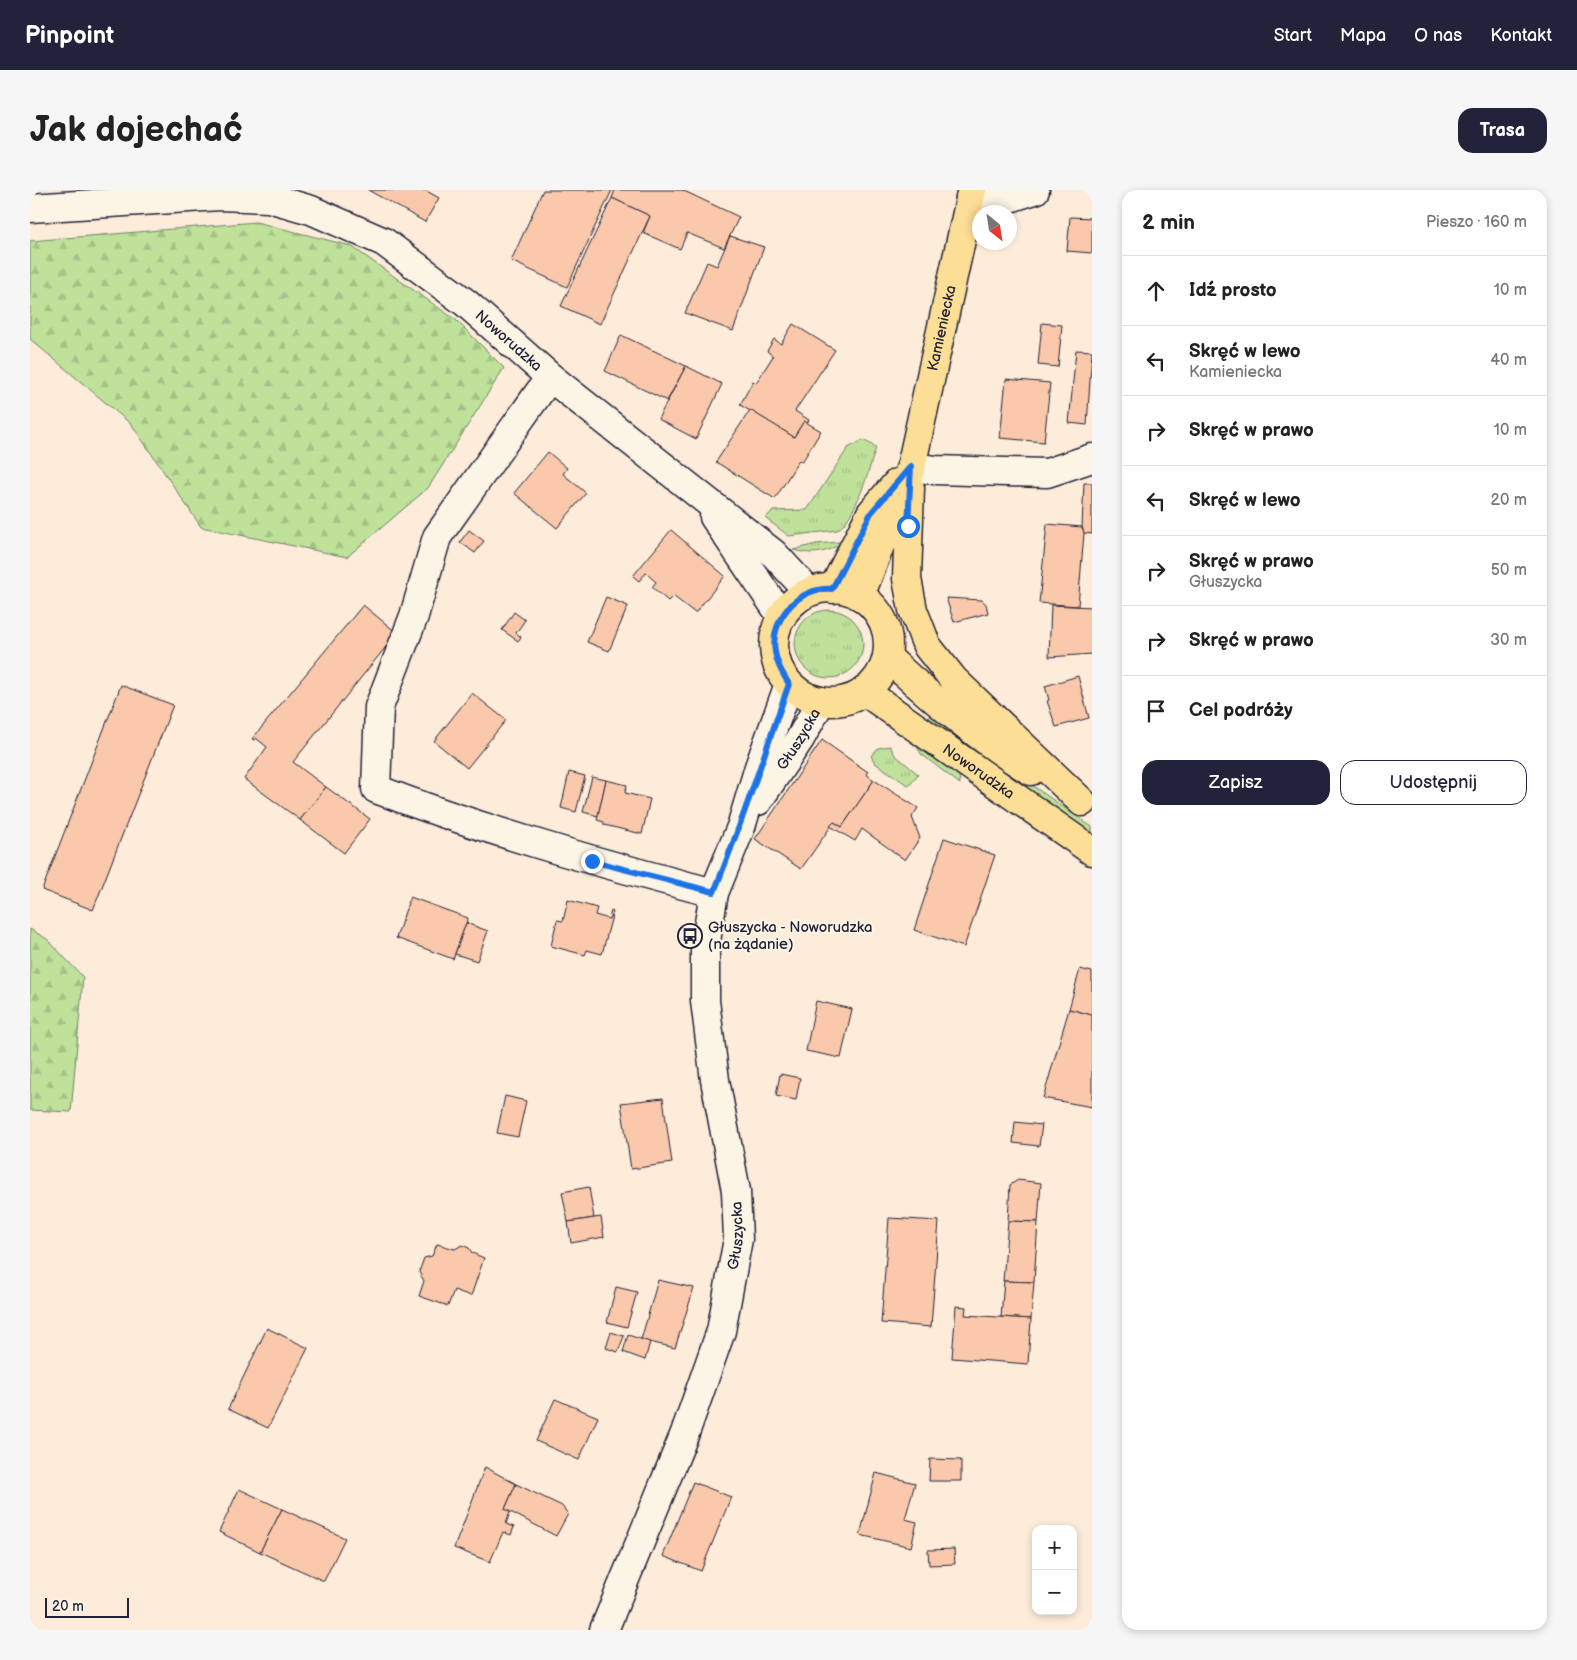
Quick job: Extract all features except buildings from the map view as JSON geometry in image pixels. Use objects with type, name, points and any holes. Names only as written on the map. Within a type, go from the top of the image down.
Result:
[{"type":"main road","name":"Kamieniecka","points":[[860,596],[911,466],[971,194]]},
{"type":"main road","name":"Kamieniecka","points":[[821,591],[871,513],[911,466]]},
{"type":"main road","points":[[911,466],[907,579],[913,610],[927,646],[954,680],[1087,805]]},
{"type":"main road","points":[[844,589],[860,596],[874,607],[884,622],[888,640],[887,657],[882,670],[864,691],[851,698],[836,702],[821,701],[804,696],[789,684],[779,669],[774,652],[775,633],[782,617],[793,602],[821,591],[844,589]]},
{"type":"main road","name":"Noworudzka","points":[[887,657],[932,699],[1011,759],[1087,805]]},
{"type":"main road","name":"Noworudzka","points":[[864,691],[1092,851]]},
{"type":"street","points":[[971,194],[1000,201],[1035,190]]},
{"type":"street","name":"Noworudzka","points":[[30,208],[220,196],[269,198],[310,210],[384,242],[466,303],[550,377],[821,591]]},
{"type":"street","points":[[550,377],[437,537],[414,616],[379,708],[376,789],[452,818],[546,847],[714,892]]},
{"type":"street","points":[[911,466],[935,470],[1046,473],[1092,458]]},
{"type":"street","name":"Noworudzka","points":[[696,492],[782,617]]},
{"type":"street","name":"Głuszycka","points":[[604,1630],[685,1433],[721,1331],[738,1239],[736,1191],[714,1080],[705,1000],[705,947],[714,892],[741,827],[759,767],[789,684]]},
{"type":"street","name":"Głuszycka","points":[[741,827],[800,739],[821,701]]},
{"type":"green space","points":[[256,222],[351,246],[456,320],[504,368],[428,488],[347,557],[201,527],[132,425],[30,339],[30,241]]},
{"type":"green space","points":[[863,440],[876,447],[856,505],[844,524],[837,530],[789,536],[765,518],[773,511],[807,510],[848,448]]},
{"type":"green space","points":[[839,542],[840,544],[828,550],[817,553],[793,550],[816,544]]},
{"type":"green space","points":[[829,610],[842,613],[853,620],[860,631],[863,644],[860,657],[853,668],[842,675],[829,678],[816,675],[805,668],[798,657],[795,644],[798,631],[805,620],[816,613]]},
{"type":"green space","points":[[934,711],[1010,770],[1092,827],[1092,839],[925,723]]},
{"type":"green space","points":[[914,741],[959,775],[960,784],[921,754]]},
{"type":"green space","points":[[890,746],[895,755],[918,774],[909,786],[875,763],[871,756],[878,748]]},
{"type":"green space","points":[[30,929],[47,939],[83,977],[71,1112],[30,1110]]},
{"type":"place","name":"Głuszycka - Noworudzka (na żądanie)","points":[[690,936]]},
{"type":"route","points":[[592,861],[714,892],[741,827],[759,767],[789,684],[779,669],[774,652],[775,633],[782,617],[793,602],[809,592],[826,588],[832,589],[871,513],[911,466],[908,526]]}]
